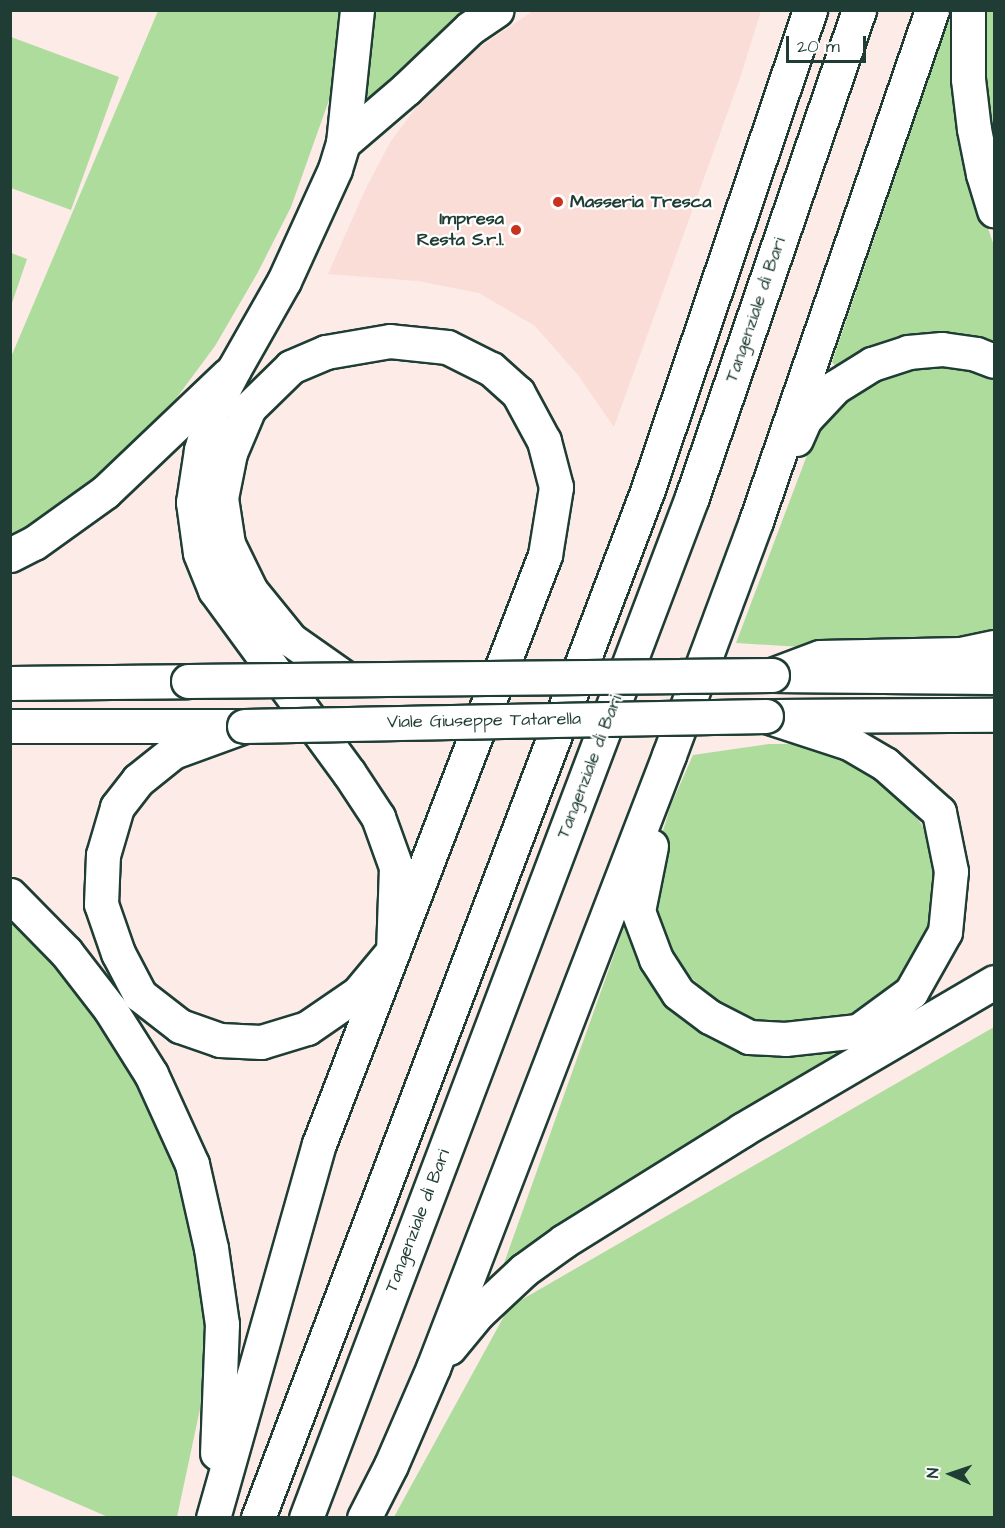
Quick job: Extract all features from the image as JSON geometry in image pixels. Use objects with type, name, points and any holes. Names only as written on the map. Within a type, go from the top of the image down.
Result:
[{"type":"main road","points":[[244,726],[173,752],[138,780],[117,807],[103,855],[101,904],[118,953],[140,995],[180,1026],[220,1040],[261,1042],[307,1028],[358,993],[393,951],[396,867],[378,817],[349,773],[215,590],[200,553],[193,502],[201,450],[212,411],[284,281],[335,169],[343,142],[357,10]]},
{"type":"main road","points":[[343,142],[406,89],[470,28],[497,10]]},
{"type":"main road","points":[[258,1518],[648,489],[810,10]]},
{"type":"main road","name":"Tangenziale di Bari","points":[[306,1518],[692,497],[859,10]]},
{"type":"main road","points":[[364,1518],[392,1466],[433,1368],[669,755],[756,521],[933,10]]},
{"type":"main road","points":[[968,10],[968,79],[974,129],[983,174],[994,210]]},
{"type":"main road","points":[[211,1518],[319,1144],[546,555],[556,487],[544,441],[518,393],[491,369],[447,347],[390,341],[326,352],[291,367],[249,408],[230,453],[221,498],[228,544],[251,591],[291,640],[345,678]]},
{"type":"main road","points":[[756,521],[806,419],[835,387],[872,364],[908,352],[942,349],[976,354],[994,361]]},
{"type":"main road","points":[[10,555],[34,543],[105,492],[234,369]]},
{"type":"main road","points":[[772,675],[820,657],[961,654],[994,647]]},
{"type":"main road","points":[[10,683],[772,675],[994,677]]},
{"type":"main road","name":"Viale Giuseppe Tatarella","points":[[10,726],[244,726],[766,716],[994,715]]},
{"type":"main road","points":[[669,755],[638,911],[656,959],[678,993],[710,1017],[749,1036],[785,1039],[858,1030],[911,992],[945,932],[951,870],[939,812],[885,764],[849,743],[766,716]]},
{"type":"main road","points":[[10,896],[66,952],[110,1009],[151,1074],[192,1164],[211,1248],[222,1324],[221,1392],[211,1518]]},
{"type":"main road","points":[[433,1368],[478,1313],[524,1270],[564,1241],[742,1130],[994,982]]},
{"type":"shaded area","name":"Impresa Resta S.r.l.","points":[[533,11],[761,11],[739,81],[614,427],[578,375],[535,326],[479,293],[418,281],[328,274],[367,186],[391,141],[421,101],[459,61]]},
{"type":"green space","points":[[158,11],[347,11],[340,69],[291,207],[258,272],[215,346],[175,400],[132,443],[79,491],[11,542],[11,357]]},
{"type":"green space","points":[[369,11],[466,11],[438,33],[364,106],[359,104]]},
{"type":"green space","points":[[952,11],[975,189],[994,246],[994,347],[837,368],[832,362]]},
{"type":"green space","points":[[981,11],[994,11],[994,152],[986,123]]},
{"type":"green space","points":[[11,37],[119,77],[71,210],[11,188]]},
{"type":"green space","points":[[10,253],[27,259],[11,306]]},
{"type":"green space","points":[[951,361],[994,376],[994,636],[817,648],[736,643],[812,442],[838,399],[880,371]]},
{"type":"green space","points":[[769,744],[826,744],[886,776],[922,825],[940,877],[925,947],[895,989],[858,1017],[808,1030],[746,1019],[713,998],[678,965],[657,920],[654,876],[656,853],[671,805],[693,755]]},
{"type":"green space","points":[[10,915],[38,941],[95,1014],[146,1096],[176,1164],[196,1231],[205,1302],[207,1376],[177,1517],[108,1517],[11,1475]]},
{"type":"green space","points":[[625,924],[757,1052],[792,1056],[852,1049],[503,1266]]},
{"type":"green space","points":[[994,1027],[994,1517],[394,1517],[509,1307]]},
{"type":"place","name":"Masseria Tresca","points":[[558,202]]},
{"type":"place","name":"Impresa Resta S.r.l.","points":[[516,230]]}]
